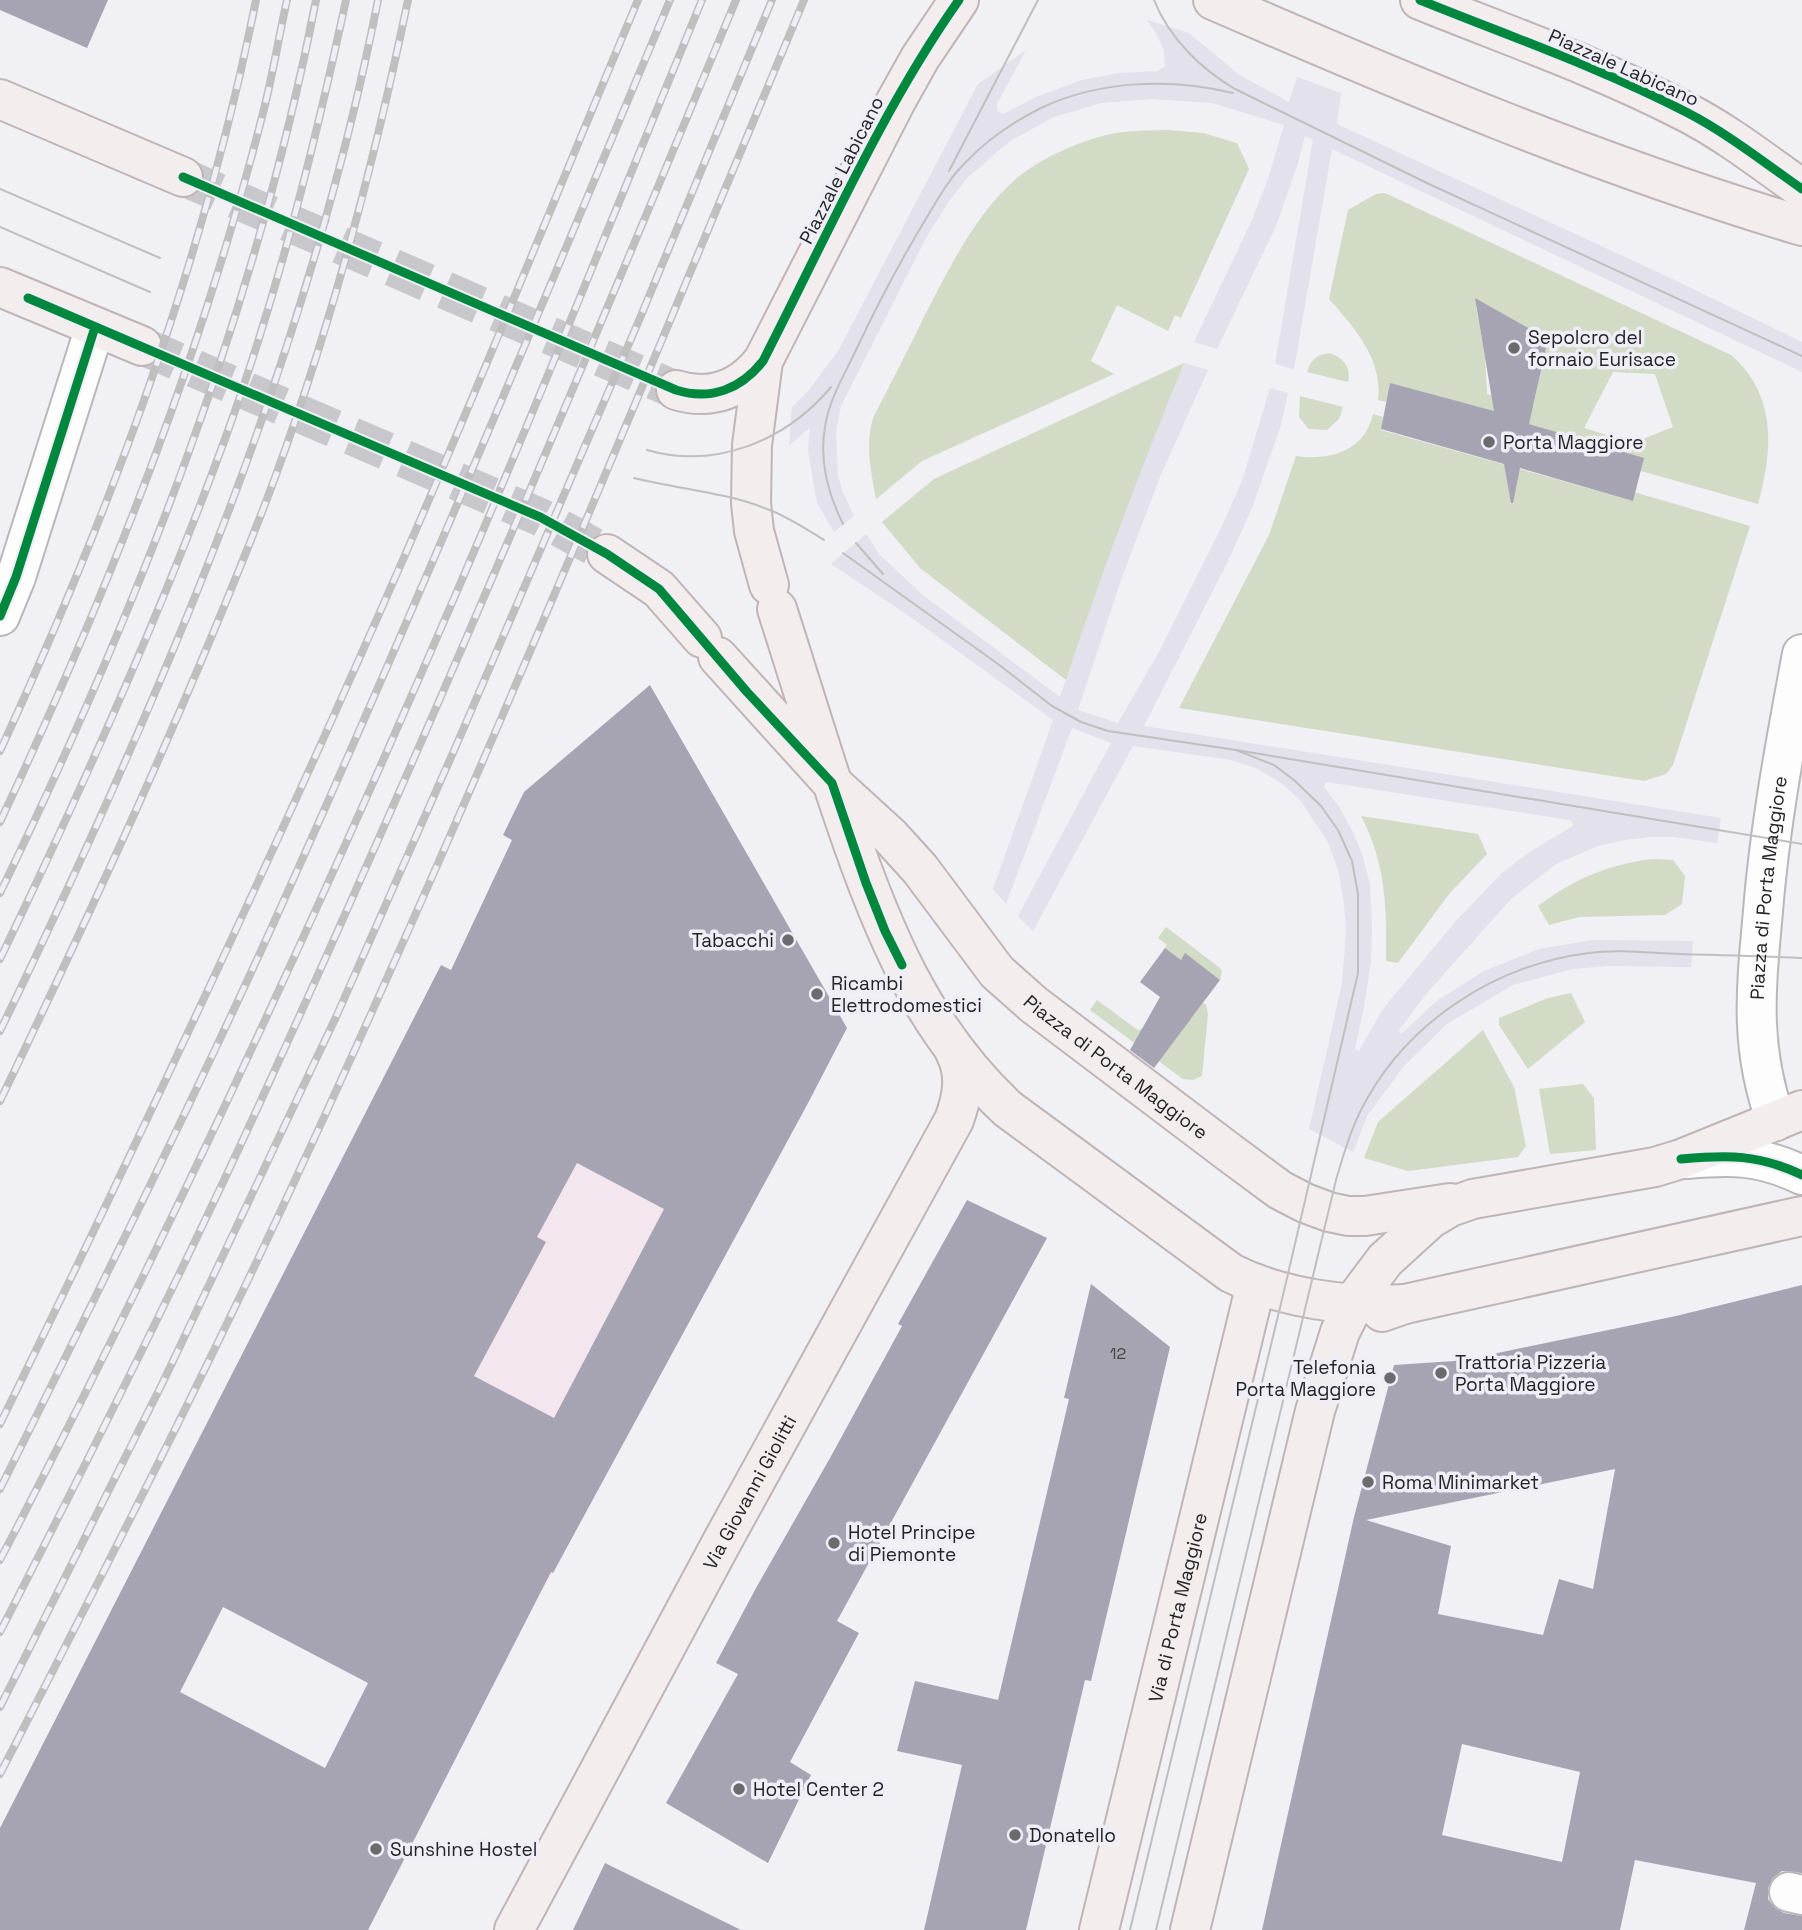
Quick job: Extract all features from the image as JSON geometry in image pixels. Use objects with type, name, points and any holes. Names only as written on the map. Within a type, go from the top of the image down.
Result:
[{"type":"main road","name":"Piazzale Labicano","points":[[832,783],[754,531],[751,503],[752,445],[763,361],[896,101],[920,58],[959,0]]},
{"type":"main road","points":[[1213,0],[1337,54],[1622,167],[1711,199],[1802,226]]},
{"type":"main road","name":"Piazzale Labicano","points":[[1420,0],[1623,82],[1689,113],[1802,189]]},
{"type":"main road","points":[[0,99],[183,177]]},
{"type":"main road","points":[[0,287],[142,346]]},
{"type":"main road","points":[[676,390],[699,395],[724,391],[744,381],[763,361]]},
{"type":"main road","name":"Piazza di Porta Maggiore","points":[[607,554],[659,589],[832,783],[890,836],[920,869],[997,972],[1033,1004],[1280,1190],[1305,1203],[1348,1216],[1365,1216],[1655,1167],[1789,1116]]},
{"type":"main road","points":[[832,783],[885,931],[920,998],[955,1052],[1008,1109],[1223,1268],[1256,1284],[1308,1297],[1354,1303],[1405,1304]]},
{"type":"main road","name":"Via Giovanni Giolitti","points":[[514,1930],[716,1551],[949,1130],[961,1099],[963,1078],[955,1052]]},
{"type":"main road","name":"Piazza di Porta Maggiore","points":[[1332,1352],[1354,1303],[1368,1280],[1405,1240],[1430,1219],[1450,1207],[1473,1199]]},
{"type":"main road","points":[[1190,1930],[1315,1411],[1332,1352],[1364,1322],[1405,1304],[1802,1216]]},
{"type":"main road","name":"Via di Porta Maggiore","points":[[1099,1930],[1256,1284]]},
{"type":"street","points":[[0,616],[16,577],[95,327]]},
{"type":"street","name":"Piazza di Porta Maggiore","points":[[1789,1116],[1761,1069],[1755,990],[1776,797],[1802,654]]},
{"type":"street","points":[[1681,1159],[1745,1156],[1769,1161],[1802,1175]]},
{"type":"shaded area","points":[[1147,20],[1189,33],[1238,74],[1289,102],[1297,77],[1341,93],[1337,124],[1662,274],[1802,342],[1802,372],[1332,149],[1294,369],[1275,364],[1313,140],[1305,136],[1276,226],[1217,349],[1194,342],[1252,220],[1284,125],[1212,103],[1151,99],[1101,103],[1054,117],[1010,141],[967,178],[949,201],[926,238],[841,406],[836,431],[838,476],[854,516],[834,532],[817,503],[808,451],[810,428],[789,445],[792,407],[808,391],[838,351],[978,84],[1026,50],[997,104],[998,112],[1004,114],[1036,97],[1082,80],[1120,73],[1158,71],[1165,66],[1164,51]]},
{"type":"shaded area","points":[[1184,363],[1208,370],[1160,477],[1121,580],[1078,710],[1118,723],[1160,650],[1222,526],[1242,481],[1270,388],[1288,393],[1281,425],[1252,508],[1144,726],[1721,818],[1717,843],[1674,837],[1625,840],[1598,846],[1556,864],[1511,899],[1426,994],[1399,1030],[1401,1034],[1438,1000],[1484,971],[1539,949],[1593,940],[1693,941],[1691,967],[1610,966],[1573,969],[1513,985],[1447,1024],[1404,1066],[1367,1116],[1353,1152],[1309,1129],[1342,984],[1346,934],[1338,870],[1328,842],[1300,800],[1281,783],[1256,768],[1231,760],[1133,746],[1033,931],[1018,916],[1111,743],[1072,728],[1006,904],[993,889],[1053,720],[909,616],[831,564],[866,534],[879,554],[924,596],[1060,697],[1097,584]],"holes":[[[1327,782],[1572,821],[1573,826],[1528,853],[1502,873],[1455,922],[1383,1009],[1359,1051],[1355,1049],[1371,961],[1370,885],[1353,832],[1324,787]]]},
{"type":"shaded area","points":[[532,1010],[785,1144],[543,1590],[299,1460]]},
{"type":"green space","points":[[1168,130],[1203,133],[1237,143],[1249,169],[1181,318],[1175,315],[1168,331],[1117,305],[1091,361],[1114,374],[922,461],[876,499],[869,449],[873,418],[955,258],[989,207],[1018,177],[1067,148],[1116,133]]},
{"type":"green space","points":[[1385,193],[1731,355],[1746,371],[1764,405],[1767,464],[1758,504],[1641,471],[1537,426],[1391,384],[1386,402],[1378,400],[1376,371],[1371,357],[1357,332],[1329,299],[1348,210],[1376,194]],"holes":[[[1481,302],[1547,339],[1533,407],[1487,394],[1485,357],[1476,307]],[[1613,372],[1655,374],[1673,427],[1633,443],[1584,428]]]},
{"type":"green space","points":[[1329,353],[1345,364],[1348,382],[1307,372],[1315,359]]},
{"type":"green space","points":[[1184,363],[1122,521],[1066,680],[920,568],[882,522],[934,479]]},
{"type":"green space","points":[[1300,396],[1343,407],[1339,419],[1327,430],[1309,429],[1299,417]]},
{"type":"green space","points":[[1373,414],[1383,417],[1381,430],[1630,500],[1634,492],[1750,526],[1673,765],[1666,774],[1644,781],[1179,708],[1269,535],[1296,456],[1321,457],[1344,451],[1362,437]]},
{"type":"green space","points":[[1361,816],[1478,834],[1487,854],[1449,894],[1398,963],[1386,961],[1386,923],[1380,869],[1376,851]]},
{"type":"green space","points":[[1653,859],[1673,860],[1685,876],[1682,904],[1665,915],[1579,917],[1549,925],[1538,906],[1592,874]]},
{"type":"green space","points":[[1166,927],[1220,968],[1220,980],[1185,954],[1181,960],[1165,948],[1167,945],[1158,938]]},
{"type":"green space","points":[[1571,993],[1585,1022],[1528,1069],[1499,1025],[1499,1018],[1548,998]]},
{"type":"green space","points":[[1097,1000],[1139,1031],[1141,1028],[1167,1046],[1188,1017],[1191,1019],[1203,1003],[1206,1005],[1208,1014],[1202,1076],[1193,1080],[1183,1079],[1090,1010]]},
{"type":"green space","points":[[1483,1030],[1514,1087],[1526,1146],[1518,1157],[1408,1171],[1364,1158],[1378,1122]]},
{"type":"green space","points":[[1583,1084],[1594,1098],[1596,1150],[1550,1154],[1539,1089]]},
{"type":"building","points":[[0,0],[108,0],[87,48],[0,10]]},
{"type":"building","name":"Porta Maggiore","points":[[1475,298],[1548,339],[1529,424],[1644,458],[1633,501],[1520,468],[1511,503],[1504,464],[1381,429],[1390,383],[1494,411]]},
{"type":"building","points":[[650,685],[847,1028],[553,1573],[551,1572],[368,1930],[0,1930],[0,1828],[441,965],[451,970],[512,840],[503,835],[524,792]],"holes":[[[577,1163],[664,1209],[554,1418],[474,1376],[546,1242],[537,1237]],[[223,1607],[368,1683],[325,1768],[180,1692]]]},
{"type":"building","points":[[1165,948],[1181,960],[1185,953],[1220,980],[1154,1068],[1130,1050],[1160,997],[1140,982]]},
{"type":"building","points":[[967,1200],[1047,1238],[837,1621],[859,1633],[790,1762],[811,1775],[768,1863],[666,1803],[738,1674],[716,1663],[902,1326],[898,1324]]},
{"type":"building","points":[[1091,1284],[1170,1347],[1091,1681],[1085,1680],[1026,1930],[924,1930],[962,1765],[897,1751],[915,1681],[998,1700],[1069,1399],[1064,1398]]},
{"type":"building","points":[[1802,1285],[1802,1873],[1782,1871],[1773,1878],[1768,1888],[1768,1899],[1775,1908],[1784,1913],[1802,1916],[1802,1930],[1744,1930],[1756,1883],[1635,1860],[1620,1930],[1262,1930],[1354,1517],[1394,1365],[1454,1361],[1676,1316]],"holes":[[[1615,1469],[1593,1589],[1559,1579],[1543,1635],[1438,1614],[1451,1546],[1366,1520]],[[1462,1744],[1580,1772],[1562,1862],[1442,1835]]]},
{"type":"building","points":[[605,1863],[741,1930],[573,1930]]},
{"type":"tunnel","points":[[183,177],[676,390]]},
{"type":"tunnel","points":[[142,346],[540,517],[607,554]]},
{"type":"tram line","points":[[949,171],[1038,0]]},
{"type":"tram line","points":[[1154,0],[1168,27],[1187,51],[1210,72],[1235,89],[1429,184],[1802,356]]},
{"type":"tram line","points":[[843,524],[829,489],[824,465],[823,440],[830,407],[899,265],[940,195],[961,167],[992,138],[1021,119],[1041,108],[1087,92],[1136,84],[1161,84],[1233,93]]},
{"type":"tram line","points":[[0,189],[160,258]]},
{"type":"tram line","points":[[0,227],[150,292]]},
{"type":"tram line","points":[[647,450],[699,456],[748,446],[793,422],[831,387]]},
{"type":"tram line","points":[[634,478],[751,503],[782,515],[824,540]]},
{"type":"tram line","points":[[856,543],[883,574]]},
{"type":"tram line","points":[[843,553],[1052,706],[1081,722],[1108,731],[1802,844]]},
{"type":"tram line","points":[[1130,1930],[1358,973],[1358,894],[1352,861],[1338,830],[1321,806],[1294,780],[1274,765],[1236,750]]},
{"type":"tram line","points":[[1156,1930],[1336,1180],[1357,1118],[1380,1079],[1402,1050],[1427,1025],[1456,1003],[1519,970],[1554,960],[1612,951],[1802,958]]},
{"type":"railway","points":[[0,751],[80,569],[150,383],[210,194],[256,0]]},
{"type":"railway","points":[[0,822],[115,560],[182,382],[239,201],[267,95],[287,0]]},
{"type":"railway","points":[[0,893],[99,677],[187,456],[261,231],[291,116],[316,0]]},
{"type":"railway","points":[[0,959],[119,702],[225,439],[278,277],[321,111],[346,0]]},
{"type":"railway","points":[[0,1031],[117,781],[222,527],[269,398],[311,267],[348,135],[378,0]]},
{"type":"railway","points":[[0,1101],[169,735],[262,512],[307,386],[346,259],[408,0]]},
{"type":"railway","points":[[0,1424],[204,999],[302,786],[459,429],[638,0]]},
{"type":"railway","points":[[0,1489],[175,1135],[275,920],[426,577],[670,0]]},
{"type":"railway","points":[[0,1560],[179,1203],[402,718],[487,522],[702,0]]},
{"type":"railway","points":[[0,1632],[174,1285],[333,941],[509,539],[736,0]]},
{"type":"railway","points":[[0,1707],[163,1382],[336,1017],[640,318],[772,0]]},
{"type":"railway","points":[[0,1774],[225,1328],[363,1032],[556,592],[804,0]]},
{"type":"cycle path","points":[[183,177],[676,390],[713,393],[745,379],[763,361],[879,131],[904,86],[959,0]]},
{"type":"cycle path","points":[[1420,0],[1654,96],[1716,129],[1802,189]]},
{"type":"cycle path","points":[[28,298],[540,517],[607,554],[659,589],[747,692],[832,783],[866,883],[902,965]]},
{"type":"cycle path","points":[[0,616],[16,577],[95,327]]},
{"type":"cycle path","points":[[1681,1159],[1743,1158],[1771,1163],[1802,1175]]},
{"type":"place","name":"Sepolcro del fornaio Eurisace","points":[[1514,348]]},
{"type":"place","name":"Porta Maggiore","points":[[1489,442]]},
{"type":"place","name":"Tabacchi","points":[[788,940]]},
{"type":"place","name":"Ricambi Elettrodomestici","points":[[817,994]]},
{"type":"place","name":"Trattoria Pizzeria Porta Maggiore","points":[[1441,1373]]},
{"type":"place","name":"Telefonia Porta Maggiore","points":[[1390,1378]]},
{"type":"place","name":"Roma Minimarket","points":[[1368,1482]]},
{"type":"place","name":"Hotel Principe di Piemonte","points":[[834,1543]]},
{"type":"place","name":"Hotel Center 2","points":[[739,1789]]},
{"type":"place","name":"Donatello","points":[[1015,1835]]},
{"type":"place","name":"Sunshine Hostel","points":[[376,1849]]}]
